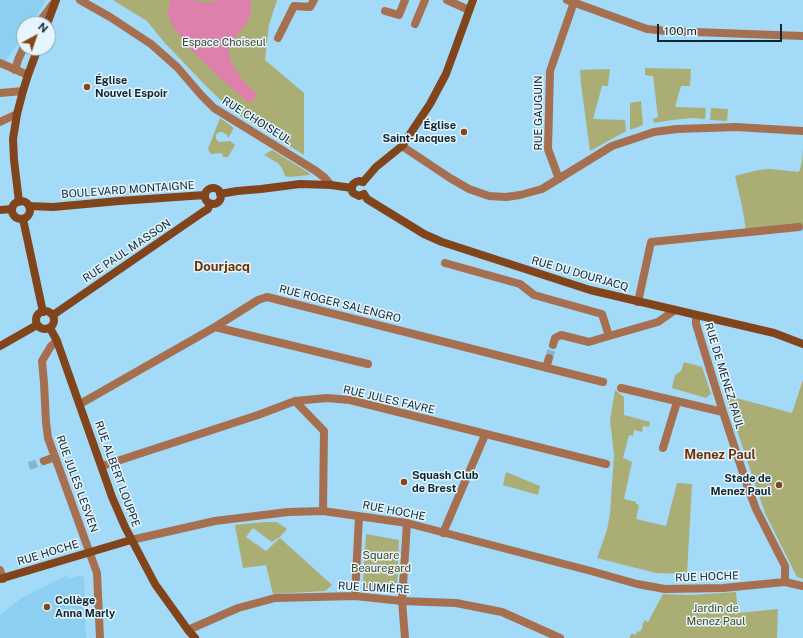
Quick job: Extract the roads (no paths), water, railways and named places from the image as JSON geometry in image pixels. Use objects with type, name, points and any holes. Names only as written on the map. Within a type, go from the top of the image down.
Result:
[{"type":"main road","points":[[50,16],[56,0]]},
{"type":"main road","points":[[363,182],[376,167],[402,146],[430,104],[446,74],[472,0]]},
{"type":"main road","points":[[19,202],[13,139],[23,91],[35,56]]},
{"type":"main road","points":[[359,181],[363,182],[366,186],[364,194],[362,196],[353,193],[353,184],[359,181]]},
{"type":"main road","name":"BOULEVARD MONTAIGNE","points":[[205,195],[211,188],[216,188],[220,194],[300,184],[331,185],[352,188]]},
{"type":"main road","points":[[210,203],[217,202],[220,199],[220,194]]},
{"type":"main road","name":"RUE DU DOURJACQ","points":[[364,194],[367,199],[424,234],[442,242],[590,290],[774,333],[803,344]]},
{"type":"main road","name":"BOULEVARD MONTAIGNE","points":[[205,195],[206,200],[210,203]]},
{"type":"main road","name":"BOULEVARD MONTAIGNE","points":[[29,206],[53,207],[205,195]]},
{"type":"main road","points":[[26,217],[17,219],[13,215],[12,209],[16,203],[24,202],[29,206],[30,210],[26,217],[42,312]]},
{"type":"main road","name":"RUE PAUL MASSON","points":[[53,315],[208,209],[210,203]]},
{"type":"main road","name":"BOULEVARD MONTAIGNE","points":[[26,217],[53,207]]},
{"type":"main road","points":[[0,210],[12,209]]},
{"type":"main road","points":[[42,312],[50,312],[53,315],[55,320],[54,324],[50,328],[46,330],[37,325],[36,320],[38,315],[42,312]]},
{"type":"main road","points":[[0,346],[37,325]]},
{"type":"main road","name":"RUE ALBERT LOUPPE","points":[[50,328],[57,341],[112,497],[131,540],[155,584],[195,638]]},
{"type":"main road","name":"RUE HOCHE","points":[[2,579],[131,540]]},
{"type":"street","points":[[44,16],[56,0]]},
{"type":"street","name":"RUE CHOISEUL","points":[[80,0],[110,17],[151,44],[177,67],[214,108],[325,178],[331,185]]},
{"type":"street","points":[[278,38],[294,6],[310,7],[314,0]]},
{"type":"street","points":[[385,11],[399,15],[405,0]]},
{"type":"street","points":[[415,24],[425,0]]},
{"type":"street","points":[[447,0],[469,10]]},
{"type":"street","points":[[571,1],[647,29],[803,36]]},
{"type":"street","name":"RUE GAUGUIN","points":[[559,179],[548,149],[550,71],[571,1]]},
{"type":"street","points":[[15,70],[20,56]]},
{"type":"street","points":[[0,63],[28,75]]},
{"type":"street","points":[[0,93],[23,91]]},
{"type":"street","points":[[0,122],[17,114]]},
{"type":"street","points":[[402,146],[469,189],[488,196],[506,197],[542,189],[612,146],[654,132],[678,129],[736,128],[803,130]]},
{"type":"street","points":[[638,302],[651,242],[799,227]]},
{"type":"street","points":[[445,263],[520,284],[534,295],[602,314],[609,336]]},
{"type":"street","name":"RUE ROGER SALENGRO","points":[[80,404],[258,300],[267,297],[603,382]]},
{"type":"street","points":[[553,345],[555,338],[560,335],[589,342],[658,322],[675,310]]},
{"type":"street","name":"RUE DE MENEZ PAUL","points":[[696,315],[696,324],[722,412],[756,509],[785,566],[785,582]]},
{"type":"street","points":[[214,327],[368,364]]},
{"type":"street","name":"RUE JULES LESVEN","points":[[57,341],[51,346],[42,361],[48,438],[97,573],[100,638]]},
{"type":"street","points":[[546,368],[549,358]]},
{"type":"street","points":[[621,388],[722,412]]},
{"type":"street","name":"RUE JULES FAVRE","points":[[102,466],[295,402],[327,398],[350,400],[485,435],[606,464]]},
{"type":"street","points":[[295,402],[324,432],[323,511]]},
{"type":"street","points":[[663,448],[677,402]]},
{"type":"street","points":[[443,533],[485,435]]},
{"type":"street","points":[[44,461],[55,457]]},
{"type":"street","name":"RUE HOCHE","points":[[131,540],[215,522],[288,512],[323,511],[407,523],[637,584],[665,589],[723,588],[785,582]]},
{"type":"street","points":[[355,596],[359,516]]},
{"type":"street","points":[[405,638],[402,601],[407,523]]},
{"type":"street","points":[[0,570],[2,579]]},
{"type":"street","points":[[785,582],[803,586]]},
{"type":"street","name":"RUE LUMIÈRE","points":[[188,630],[238,608],[274,598],[355,596],[402,601],[456,603],[502,612],[560,638]]},
{"type":"tunnel","points":[[549,358],[553,345]]},
{"type":"tunnel","points":[[29,466],[44,461]]},
{"type":"place","name":"Église Nouvel Espoir","points":[[87,87]]},
{"type":"place","name":"Église Saint-Jacques","points":[[464,132]]},
{"type":"place","name":"Squash Club de Brest","points":[[404,482]]},
{"type":"place","name":"Stade de Menez Paul","points":[[779,485]]},
{"type":"place","name":"Collège Anna Marly","points":[[47,607]]},
{"type":"district","name":"Dourjacq","points":[[222,267]]},
{"type":"district","name":"Menez Paul","points":[[720,455]]},
{"type":"park label","name":"Espace Choiseul","points":[[224,43]]},
{"type":"park label","name":"Square Beauregard","points":[[381,562]]},
{"type":"park label","name":"Jardin de Menez Paul","points":[[716,615]]}]
